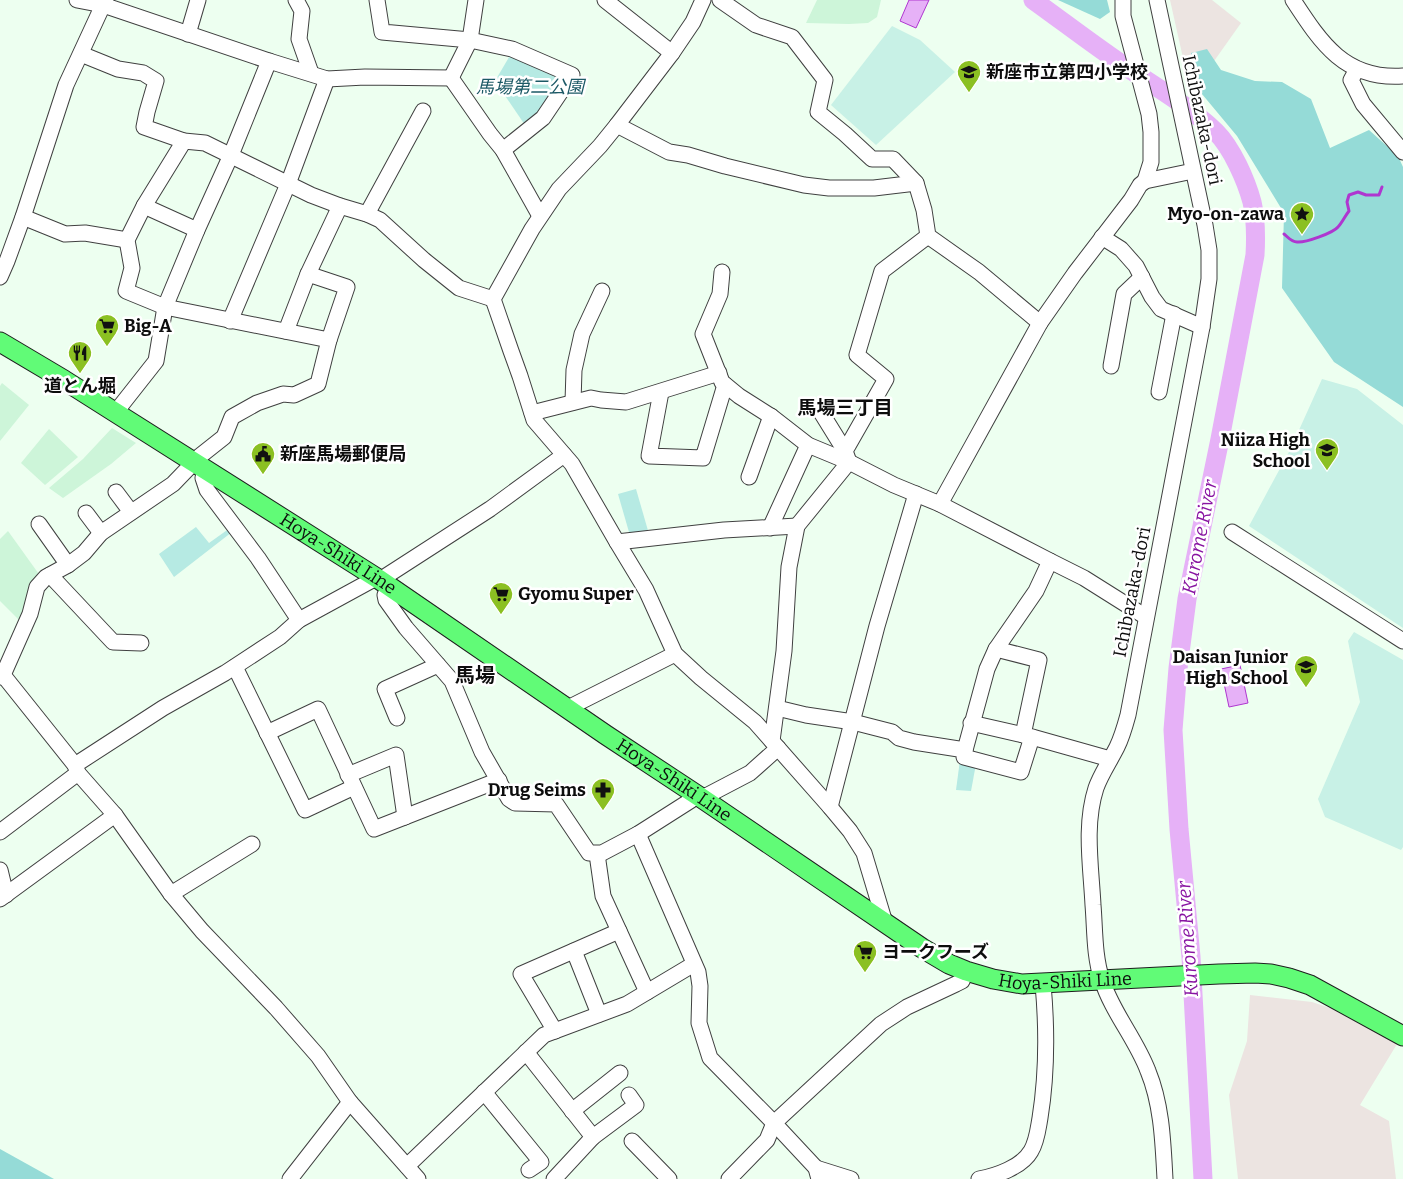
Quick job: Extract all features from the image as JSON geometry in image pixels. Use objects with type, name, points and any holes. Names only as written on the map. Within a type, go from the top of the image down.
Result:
[{"type":"main road","name":"Hoya-Shiki Line","points":[[0,342],[382,581],[606,736],[700,797],[935,956],[966,971],[1007,983],[1022,984],[1227,974],[1271,974],[1301,981],[1402,1032]]},
{"type":"street","points":[[77,0],[104,3],[188,34],[327,79],[365,77],[451,78]]},
{"type":"street","points":[[188,34],[198,0]]},
{"type":"street","points":[[296,0],[302,11],[299,39],[311,73]]},
{"type":"street","points":[[377,0],[382,32],[470,40],[512,49],[572,75],[543,118],[503,150]]},
{"type":"street","points":[[451,78],[470,40],[476,0]]},
{"type":"street","points":[[605,0],[672,52]]},
{"type":"street","points":[[703,0],[693,22],[617,125],[600,146],[559,189],[540,216],[493,299],[534,420],[572,464],[646,590],[675,654],[755,722],[850,831],[864,853],[885,923]]},
{"type":"street","points":[[720,0],[756,25],[792,38],[825,80],[818,112],[872,159],[893,159],[916,183],[924,210],[928,236],[979,272],[1040,323]]},
{"type":"street","points":[[1123,0],[1124,16],[1149,114],[1151,162],[1145,181]]},
{"type":"street","name":"Ichibazaka-dori","points":[[1157,0],[1209,250],[1209,278],[1202,327],[1124,730],[1118,746],[1097,785],[1090,819],[1095,942],[1102,980],[1149,1072],[1159,1107],[1165,1179]]},
{"type":"street","points":[[1293,0],[1328,49],[1342,60],[1357,69],[1377,75],[1403,76]]},
{"type":"street","points":[[0,277],[8,261],[66,85],[104,3]]},
{"type":"street","points":[[81,54],[118,69],[143,73],[156,80],[144,127],[184,141],[205,143],[288,184],[340,206],[380,220],[424,260],[460,288],[493,299]]},
{"type":"street","points":[[115,413],[156,361],[165,307],[231,155],[269,61]]},
{"type":"street","points":[[1357,69],[1351,80],[1363,104],[1403,152]]},
{"type":"street","points":[[451,78],[503,150],[540,216]]},
{"type":"street","points":[[230,321],[288,184],[327,79]]},
{"type":"street","points":[[367,214],[423,111]]},
{"type":"street","points":[[617,125],[668,152],[688,155],[804,185],[829,188],[874,188],[916,183]]},
{"type":"street","points":[[184,141],[144,206],[127,240],[132,268],[126,291],[165,307],[329,340]]},
{"type":"street","points":[[940,504],[1040,323],[1075,273],[1131,200],[1140,184],[1191,165]]},
{"type":"street","points":[[144,206],[197,230]]},
{"type":"street","points":[[286,331],[308,274],[340,206]]},
{"type":"street","points":[[23,217],[65,234],[85,234],[127,240]]},
{"type":"street","points":[[382,581],[386,600],[406,628],[452,681],[482,752],[510,799],[515,803],[556,804],[589,853],[602,854],[638,834],[693,799],[708,795],[750,772],[775,745],[777,708],[784,651],[789,567],[797,526],[847,456],[886,379],[857,355],[882,271],[928,236]]},
{"type":"street","points":[[1102,237],[1121,249],[1136,266],[1152,297],[1161,309],[1202,327]]},
{"type":"street","points":[[722,272],[720,294],[703,334],[722,379],[739,396],[771,416],[808,446],[847,456],[894,485],[940,504],[1084,578],[1146,617]]},
{"type":"street","points":[[308,274],[347,287],[329,340],[318,384],[294,395],[283,394],[257,403],[232,417],[224,437],[199,466],[188,469],[173,484],[101,533],[84,554],[50,575],[37,587],[30,614],[2,676],[114,815],[171,894],[202,931],[276,1008],[318,1056],[350,1102],[418,1179]]},
{"type":"street","points":[[1111,366],[1124,294],[1142,277]]},
{"type":"street","points":[[572,402],[574,370],[590,304],[602,291]]},
{"type":"street","points":[[1158,392],[1174,314]]},
{"type":"street","points":[[532,413],[591,398],[626,402],[660,392],[722,379]]},
{"type":"street","points":[[660,392],[649,456],[703,458],[722,379]]},
{"type":"street","points":[[819,409],[847,456]]},
{"type":"street","points":[[749,477],[771,416]]},
{"type":"street","points":[[770,528],[808,446]]},
{"type":"street","points":[[0,832],[76,769],[163,708],[234,667],[280,637],[299,620],[382,581],[490,510],[564,456]]},
{"type":"street","points":[[199,466],[207,490],[258,558],[299,620]]},
{"type":"street","points":[[116,492],[131,512]]},
{"type":"street","points":[[830,806],[877,626],[916,494]]},
{"type":"street","points":[[86,513],[101,533]]},
{"type":"street","points":[[39,524],[68,565]]},
{"type":"street","points":[[617,542],[724,530],[797,526]]},
{"type":"street","points":[[1232,532],[1403,641]]},
{"type":"street","points":[[996,649],[1039,660],[1021,772],[964,757],[987,669],[996,649],[1036,591],[1050,562]]},
{"type":"street","points":[[50,575],[113,642],[141,643]]},
{"type":"street","points":[[568,708],[675,654]]},
{"type":"street","points":[[396,718],[385,688],[438,665]]},
{"type":"street","points":[[234,667],[305,810],[396,755],[405,817]]},
{"type":"street","points":[[777,708],[806,715],[852,722],[892,732],[899,738],[914,742],[965,750]]},
{"type":"street","points":[[267,733],[318,710],[374,829],[498,780]]},
{"type":"street","points":[[972,723],[1028,736],[1110,760]]},
{"type":"street","points":[[3,897],[114,815]]},
{"type":"street","points":[[638,834],[698,972],[700,986],[699,1024],[710,1058],[774,1123],[818,1174],[851,1179]]},
{"type":"street","points":[[171,894],[252,844]]},
{"type":"street","points":[[597,854],[603,896],[647,992]]},
{"type":"street","points":[[0,870],[3,897]]},
{"type":"street","points":[[555,1031],[521,974],[619,931]]},
{"type":"street","points":[[574,951],[599,1014]]},
{"type":"street","points":[[407,1166],[544,1035],[627,1004],[694,964]]},
{"type":"street","points":[[729,1179],[767,1140],[774,1123],[881,1024],[908,1007],[962,981],[966,971]]},
{"type":"street","points":[[979,1179],[996,1176],[1018,1164],[1031,1152],[1037,1135],[1043,1101],[1045,1059],[1043,984]]},
{"type":"street","points":[[526,1052],[593,1137]]},
{"type":"street","points":[[572,1111],[620,1073]]},
{"type":"street","points":[[484,1092],[541,1162],[529,1170]]},
{"type":"street","points":[[554,1179],[593,1137],[636,1105],[629,1095]]},
{"type":"street","points":[[290,1179],[350,1102]]},
{"type":"street","points":[[632,1140],[669,1179]]},
{"type":"shaded area","points":[[909,0],[929,0],[916,28],[900,21]]},
{"type":"shaded area","points":[[1058,0],[1107,0],[1110,12],[1100,19]]},
{"type":"shaded area","points":[[1170,0],[1212,0],[1241,23],[1207,71],[1183,58]]},
{"type":"shaded area","points":[[892,26],[920,40],[955,72],[876,145],[831,105]]},
{"type":"shaded area","points":[[1207,49],[1221,70],[1255,81],[1282,82],[1311,99],[1330,148],[1369,130],[1398,156],[1403,167],[1403,407],[1334,362],[1282,288],[1284,213],[1237,136],[1197,88],[1191,53]]},
{"type":"shaded area","name":"Niiza High School","points":[[1322,379],[1357,389],[1403,425],[1403,628],[1249,526],[1290,450]]},
{"type":"shaded area","points":[[1354,632],[1403,660],[1403,847],[1401,850],[1325,817],[1318,799],[1360,702],[1348,641]]},
{"type":"shaded area","points":[[1240,665],[1248,703],[1229,707],[1221,669]]},
{"type":"shaded area","points":[[1250,995],[1312,1002],[1330,1008],[1397,1044],[1360,1105],[1389,1121],[1396,1179],[1238,1179],[1229,1095],[1247,1041]]},
{"type":"shaded area","points":[[0,1149],[54,1179],[0,1179]]},
{"type":"green space","points":[[817,0],[881,0],[877,17],[868,23],[806,23]]},
{"type":"green space","name":"馬場第二公園","points":[[512,52],[568,76],[527,128],[495,81]]},
{"type":"green space","points":[[2,383],[29,405],[0,441],[0,386]]},
{"type":"green space","points":[[112,428],[136,443],[111,464],[63,498],[49,488],[83,459]]},
{"type":"green space","points":[[49,429],[78,457],[45,485],[21,463]]},
{"type":"green space","points":[[636,489],[649,534],[631,539],[618,494]]},
{"type":"green space","points":[[196,527],[209,543],[230,528],[232,532],[174,577],[159,554]]},
{"type":"green space","points":[[8,531],[41,577],[22,618],[19,620],[0,601],[0,539]]},
{"type":"green space","points":[[960,760],[976,764],[971,791],[956,790]]},
{"type":"waterway","name":"Kurome River","points":[[1033,0],[1185,107],[1216,132],[1228,147],[1238,165],[1252,202],[1254,215],[1255,255],[1187,599],[1178,668],[1173,730],[1179,829],[1191,957],[1203,1179]]},
{"type":"waterway","points":[[1284,234],[1293,241],[1301,242],[1331,232],[1339,225],[1349,211],[1347,202],[1349,195],[1358,192],[1366,195],[1379,195],[1382,187]]},
{"type":"waterway","name":"Kurome River","points":[[1256,235],[1262,234]]},
{"type":"place","name":"新座市立第四小学校","points":[[969,93]]},
{"type":"place","name":"Myo-on-zawa","points":[[1302,235]]},
{"type":"place","name":"Big-A","points":[[107,347]]},
{"type":"place","name":"道とん堀","points":[[80,374]]},
{"type":"place","name":"Niiza High School","points":[[1327,471]]},
{"type":"place","name":"新座馬場郵便局","points":[[263,475]]},
{"type":"place","name":"Gyomu Super","points":[[501,615]]},
{"type":"place","name":"Daisan Junior High School","points":[[1306,688]]},
{"type":"place","name":"Drug Seims","points":[[603,811]]},
{"type":"place","name":"ヨークフーズ","points":[[865,973]]},
{"type":"district","name":"馬場三丁目","points":[[845,407]]},
{"type":"district","name":"馬場","points":[[475,675]]}]
